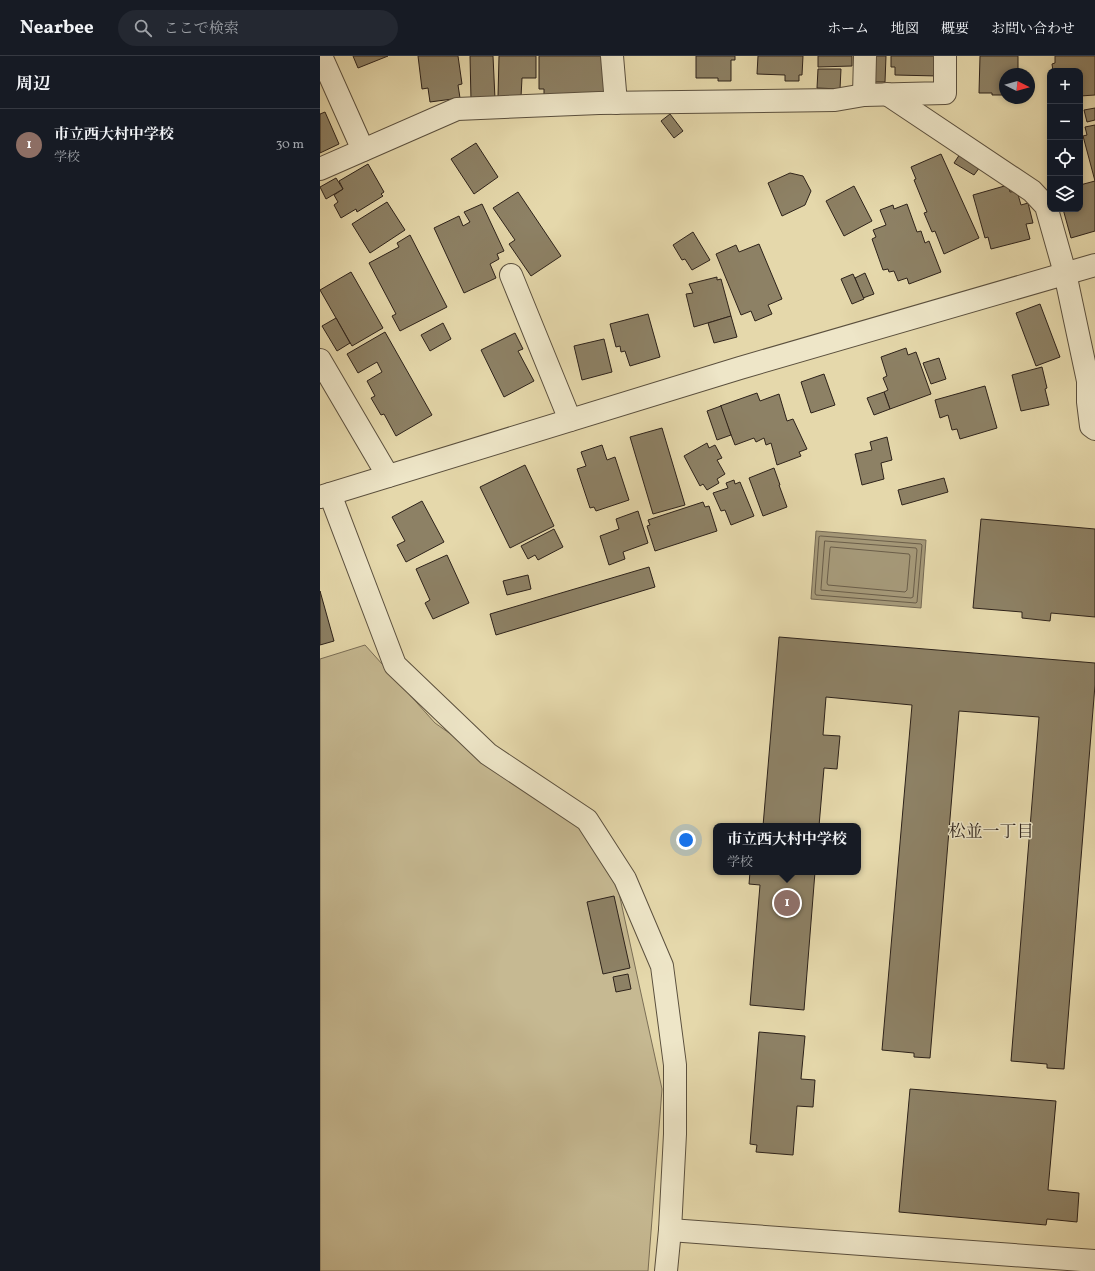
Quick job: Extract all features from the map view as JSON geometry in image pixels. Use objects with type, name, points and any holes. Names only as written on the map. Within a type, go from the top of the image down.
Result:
[{"type":"street","points":[[321,56],[363,150]]},
{"type":"street","points":[[612,56],[616,102]]},
{"type":"street","points":[[864,56],[864,94]]},
{"type":"street","points":[[320,169],[457,109],[616,102],[835,100],[864,94],[945,92],[945,56]]},
{"type":"street","points":[[887,94],[1032,191],[1046,206],[1065,273],[1092,381],[1088,402],[1091,426],[1095,429]]},
{"type":"street","points":[[666,1271],[670,1230],[675,1065],[662,966],[625,879],[587,820],[488,754],[395,666],[325,495],[740,368],[1095,265]]},
{"type":"street","points":[[511,275],[570,420]]},
{"type":"street","points":[[320,360],[388,476]]},
{"type":"street","points":[[670,1230],[1095,1261]]},
{"type":"shaded area","points":[[365,645],[435,723],[576,823],[617,884],[662,1089],[648,1271],[320,1271],[320,659]]},
{"type":"water","points":[[816,531],[926,540],[921,608],[811,599]]},
{"type":"building","points":[[353,56],[388,56],[358,68]]},
{"type":"building","points":[[418,56],[458,56],[462,84],[458,85],[460,98],[430,102],[428,88],[422,89]]},
{"type":"building","points":[[470,56],[493,56],[495,99],[471,100]]},
{"type":"building","points":[[499,56],[536,56],[536,78],[522,78],[521,97],[498,97]]},
{"type":"building","points":[[539,56],[602,56],[606,98],[544,95],[544,89],[539,89]]},
{"type":"building","points":[[696,56],[735,56],[735,60],[731,60],[731,81],[718,81],[718,78],[696,78]]},
{"type":"building","points":[[758,56],[803,56],[802,75],[799,75],[799,81],[785,81],[785,75],[757,74]]},
{"type":"building","points":[[818,56],[852,56],[852,66],[818,67]]},
{"type":"building","points":[[872,56],[886,56],[885,82],[872,82]]},
{"type":"building","points":[[891,56],[938,56],[938,76],[895,75],[895,67],[891,67]]},
{"type":"building","points":[[980,56],[1018,56],[1018,68],[999,68],[999,95],[992,95],[992,93],[979,93]]},
{"type":"building","points":[[1055,56],[1095,56],[1095,95],[1083,96],[1083,68],[1053,68],[1052,64],[1055,63]]},
{"type":"building","points":[[818,69],[841,69],[840,89],[817,88]]},
{"type":"building","points":[[1095,108],[1095,120],[1087,122],[1084,110]]},
{"type":"building","points":[[325,112],[339,144],[320,153],[320,114]]},
{"type":"building","points":[[670,114],[683,131],[674,138],[661,121]]},
{"type":"building","points":[[1095,125],[1095,181],[1083,136],[1087,135],[1085,127]]},
{"type":"building","points":[[476,143],[498,177],[474,194],[451,159]]},
{"type":"building","points":[[941,154],[979,238],[944,254],[935,231],[932,232],[924,213],[927,212],[914,180],[916,179],[911,167]]},
{"type":"building","points":[[960,154],[980,167],[974,175],[954,163]]},
{"type":"building","points":[[368,164],[384,192],[381,194],[383,196],[357,212],[356,209],[341,218],[334,205],[338,202],[334,195],[343,189],[339,181]]},
{"type":"building","points":[[790,173],[803,176],[811,191],[805,205],[782,216],[768,183]]},
{"type":"building","points":[[336,178],[343,189],[326,199],[320,187]]},
{"type":"building","points":[[1095,181],[1095,231],[1071,238],[1064,212],[1083,212],[1083,184]]},
{"type":"building","points":[[1008,185],[1010,192],[1017,191],[1021,205],[1028,203],[1033,223],[1026,224],[1030,239],[991,249],[988,237],[985,238],[973,195]]},
{"type":"building","points":[[854,186],[872,221],[844,236],[826,201]]},
{"type":"building","points":[[518,192],[561,256],[531,276],[509,244],[515,240],[493,208]]},
{"type":"building","points":[[387,202],[405,230],[370,253],[352,224]]},
{"type":"building","points":[[482,204],[504,251],[497,254],[499,259],[490,264],[496,278],[464,293],[434,228],[459,216],[463,226],[470,222],[464,212]]},
{"type":"building","points":[[907,204],[917,232],[921,231],[925,243],[929,241],[941,272],[909,284],[907,278],[898,281],[894,271],[889,272],[888,269],[883,270],[872,239],[876,237],[873,230],[886,225],[880,210],[893,205],[894,209]]},
{"type":"building","points":[[693,232],[710,260],[692,270],[685,259],[682,260],[673,245]]},
{"type":"building","points":[[410,235],[447,307],[400,331],[392,316],[396,314],[369,263],[399,247],[397,243]]},
{"type":"building","points":[[759,244],[782,299],[768,305],[772,314],[755,321],[751,311],[741,315],[716,254],[736,245],[739,252]]},
{"type":"building","points":[[351,272],[383,328],[352,346],[320,290]]},
{"type":"building","points":[[865,273],[874,294],[863,298],[855,278]]},
{"type":"building","points":[[853,274],[864,299],[852,304],[841,279]]},
{"type":"building","points":[[717,277],[717,280],[721,279],[731,316],[694,327],[686,294],[693,293],[689,284]]},
{"type":"building","points":[[1040,304],[1060,357],[1036,366],[1016,313]]},
{"type":"building","points":[[648,314],[660,357],[630,366],[625,351],[621,352],[620,346],[616,347],[610,324]]},
{"type":"building","points":[[731,316],[737,337],[714,343],[708,323]]},
{"type":"building","points":[[336,318],[350,343],[337,351],[322,326]]},
{"type":"building","points":[[443,323],[451,339],[430,351],[421,335]]},
{"type":"building","points":[[385,332],[432,415],[396,436],[384,414],[381,415],[371,398],[375,396],[367,381],[382,372],[377,362],[358,373],[347,354]]},
{"type":"building","points":[[515,333],[523,349],[518,351],[534,381],[504,397],[481,350]]},
{"type":"building","points":[[604,339],[612,372],[582,380],[574,346]]},
{"type":"building","points":[[906,348],[908,355],[916,352],[931,394],[890,409],[884,392],[888,390],[883,378],[887,376],[881,357]]},
{"type":"building","points":[[939,358],[946,379],[931,384],[923,363]]},
{"type":"building","points":[[1042,367],[1049,405],[1021,411],[1012,375]]},
{"type":"building","points":[[824,374],[835,405],[811,413],[801,382]]},
{"type":"building","points":[[985,386],[997,428],[960,439],[957,429],[952,430],[948,415],[940,418],[935,400]]},
{"type":"building","points":[[884,392],[890,409],[874,415],[867,398]]},
{"type":"building","points":[[757,393],[760,401],[779,394],[787,421],[793,419],[807,449],[799,452],[801,456],[777,465],[771,443],[766,445],[764,438],[756,442],[754,438],[735,445],[720,406]]},
{"type":"building","points":[[721,406],[731,435],[717,440],[707,411]]},
{"type":"building","points":[[662,428],[685,505],[653,514],[630,437]]},
{"type":"building","points":[[887,437],[892,460],[881,463],[884,479],[862,485],[855,454],[872,450],[870,442]]},
{"type":"building","points":[[707,443],[709,448],[715,445],[722,458],[717,460],[725,474],[717,479],[719,483],[707,490],[703,484],[700,486],[684,456]]},
{"type":"building","points":[[602,445],[607,460],[615,457],[629,500],[596,511],[594,507],[590,508],[577,469],[586,466],[581,452]]},
{"type":"building","points":[[525,465],[554,526],[510,548],[480,487]]},
{"type":"building","points":[[774,468],[787,507],[763,516],[749,478]]},
{"type":"building","points":[[944,478],[948,492],[902,505],[898,490]]},
{"type":"building","points":[[734,480],[735,484],[740,482],[754,516],[731,525],[725,510],[721,511],[713,493],[728,488],[726,483]]},
{"type":"building","points":[[422,501],[444,542],[406,562],[397,545],[405,541],[392,517]]},
{"type":"building","points":[[703,502],[705,507],[709,506],[717,531],[655,551],[647,526],[650,525],[648,520]]},
{"type":"building","points":[[638,511],[648,543],[623,552],[625,559],[609,565],[600,536],[619,529],[616,519]]},
{"type":"building","points":[[981,519],[1095,529],[1095,617],[1051,613],[1050,621],[1022,618],[1022,612],[973,608]]},
{"type":"building","points":[[554,529],[563,547],[538,560],[535,555],[528,559],[521,546]]},
{"type":"building","points":[[447,555],[469,603],[433,619],[425,603],[430,600],[416,569]]},
{"type":"building","points":[[649,567],[655,587],[496,635],[490,614]]},
{"type":"building","points":[[528,575],[531,589],[507,595],[503,581]]},
{"type":"building","points":[[320,591],[334,641],[320,645]]},
{"type":"building","points":[[779,637],[1095,663],[1095,685],[1064,1069],[1047,1068],[1047,1064],[1011,1061],[1039,717],[959,711],[930,1058],[914,1057],[914,1053],[882,1050],[912,705],[826,697],[823,735],[840,736],[837,769],[824,768],[819,823],[763,823]]},
{"type":"building","points":[[750,875],[815,875],[804,1010],[750,1005],[760,885],[749,884]]},
{"type":"building","points":[[614,896],[630,968],[603,974],[587,902]]},
{"type":"building","points":[[628,974],[631,989],[616,992],[613,977]]},
{"type":"building","points":[[759,1032],[805,1036],[801,1079],[815,1080],[813,1107],[797,1106],[793,1155],[756,1152],[757,1145],[750,1144]]},
{"type":"building","points":[[910,1089],[1056,1101],[1048,1190],[1079,1193],[1077,1222],[1047,1219],[1046,1225],[899,1212]]},
{"type":"place","name":"市立西大村中学校","points":[[787,903]]},
{"type":"district","name":"松並一丁目","points":[[991,831]]}]
